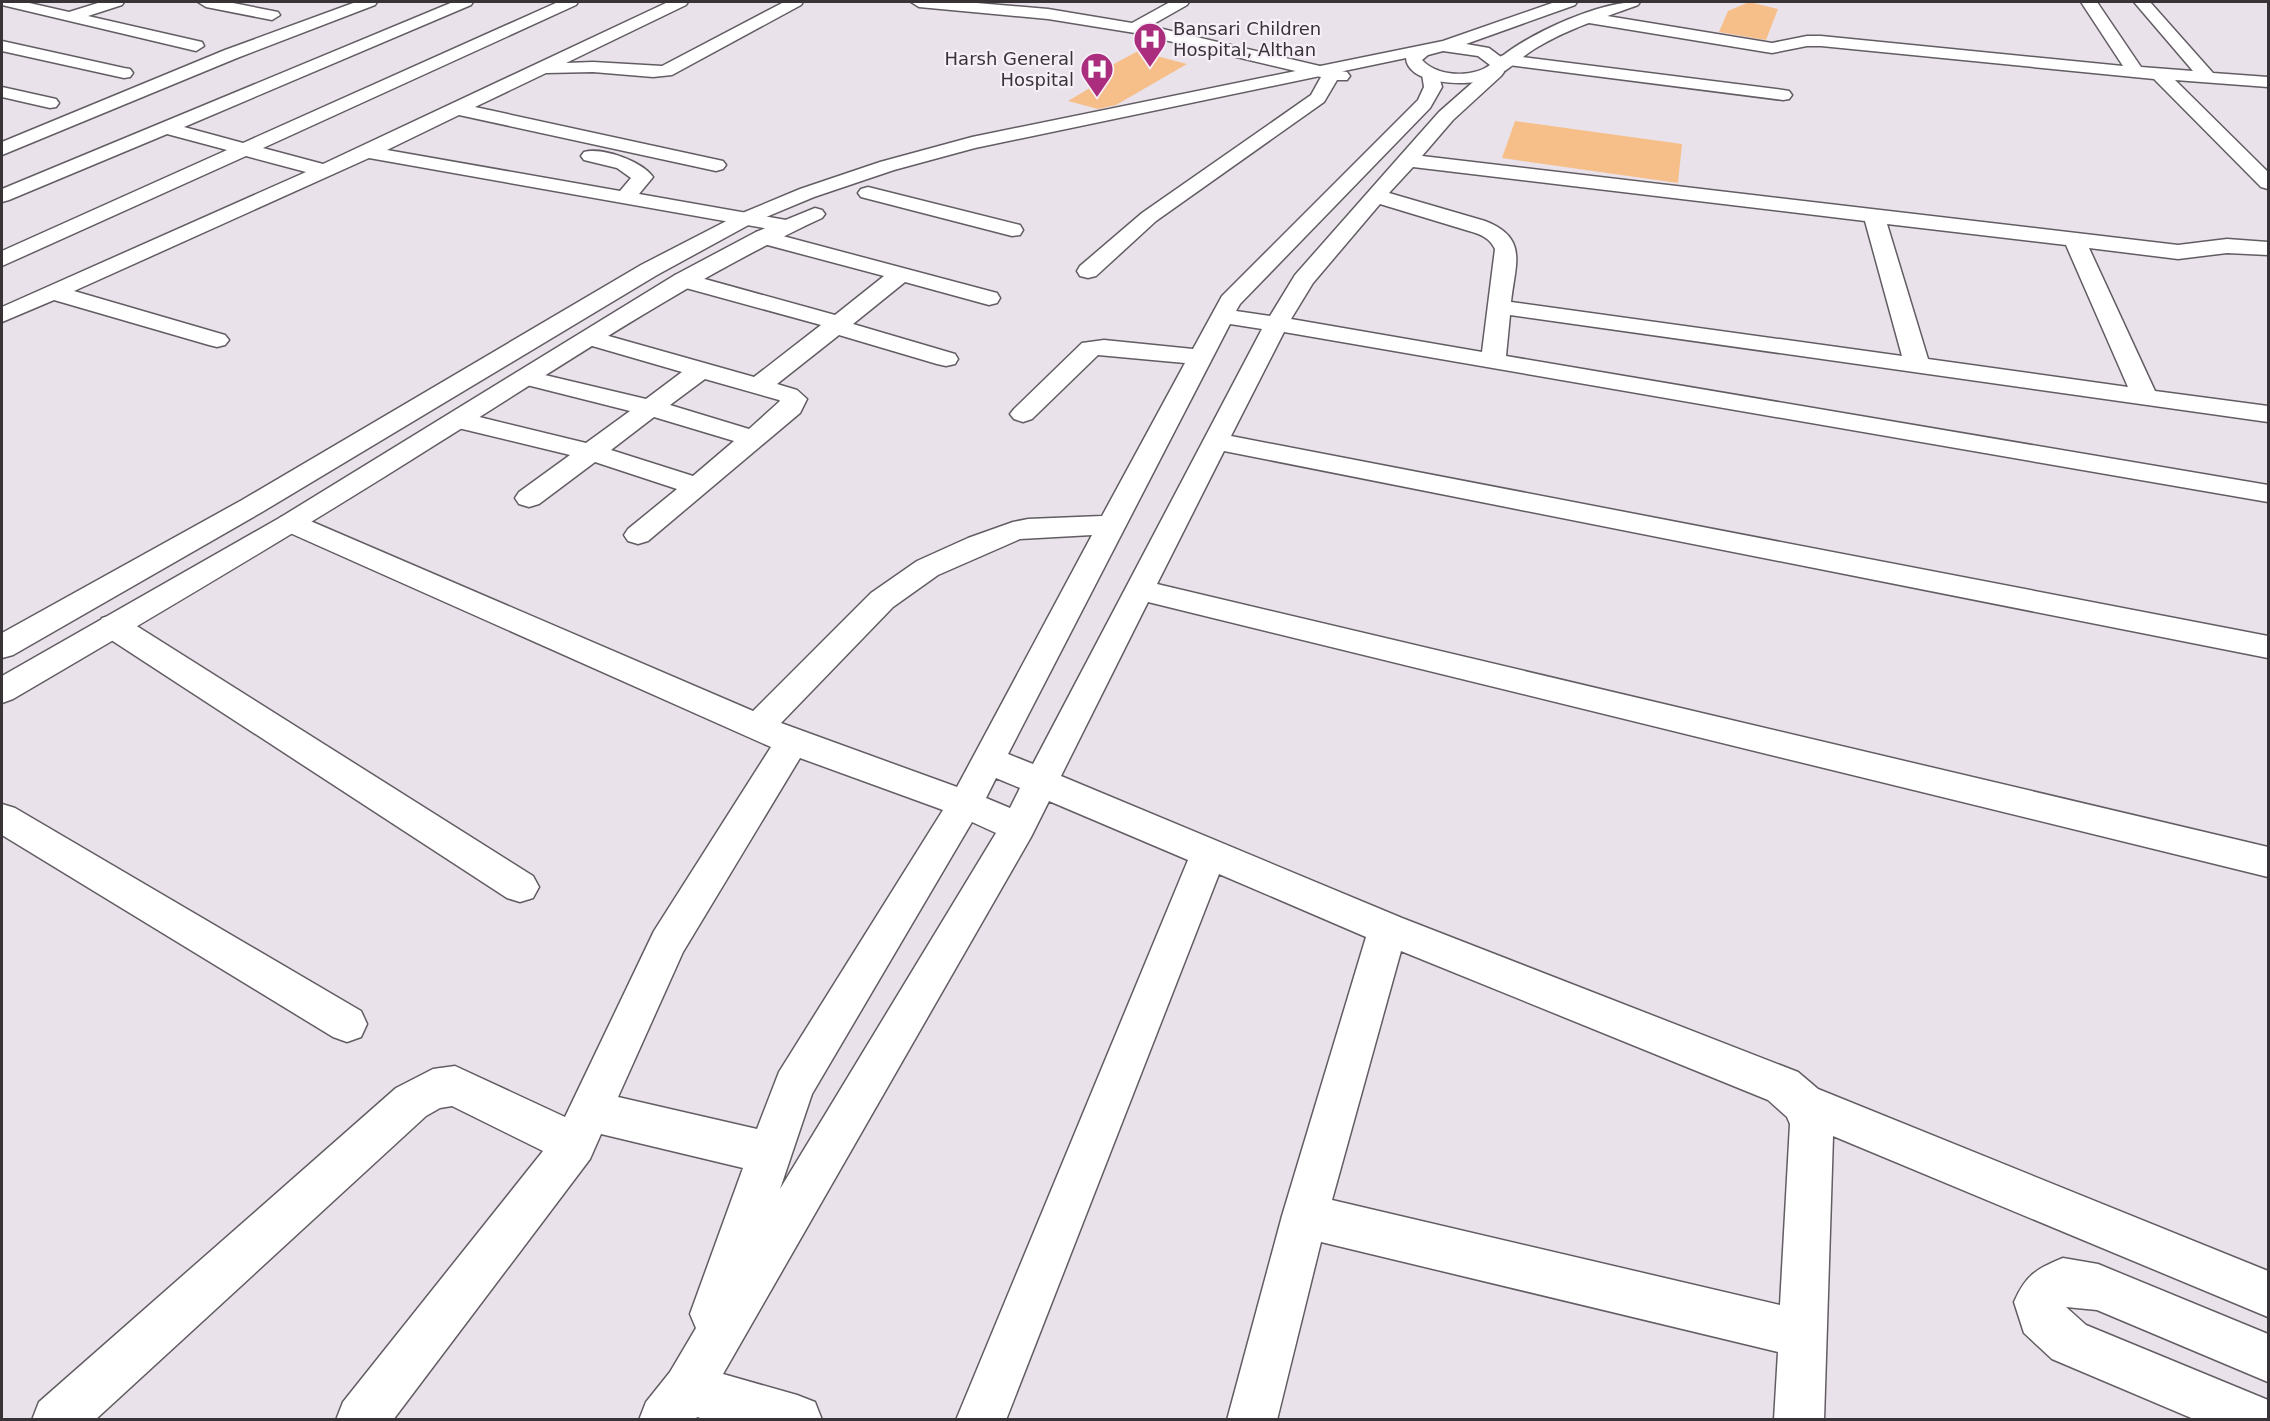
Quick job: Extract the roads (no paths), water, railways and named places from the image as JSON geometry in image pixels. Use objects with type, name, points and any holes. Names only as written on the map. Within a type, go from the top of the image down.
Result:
[{"type":"street","points":[[7,2],[196,46]]},
{"type":"street","points":[[41,26],[116,2]]},
{"type":"street","points":[[206,2],[272,15]]},
{"type":"street","points":[[2,149],[231,54],[369,2]]},
{"type":"street","points":[[2,196],[465,2]]},
{"type":"street","points":[[2,260],[570,2]]},
{"type":"street","points":[[2,315],[51,291],[367,152],[680,2]]},
{"type":"street","points":[[538,70],[593,67],[666,71],[795,2]]},
{"type":"street","points":[[919,2],[1048,14],[1135,28],[1330,75]]},
{"type":"street","points":[[1135,28],[1181,2]]},
{"type":"street","points":[[1430,58],[1570,2]]},
{"type":"street","points":[[676,1404],[1018,827],[1215,441],[1303,280],[1446,116],[1500,66],[1541,36],[1632,2]]},
{"type":"street","points":[[2089,2],[2136,73]]},
{"type":"street","points":[[2142,2],[2208,78]]},
{"type":"street","points":[[1589,18],[1772,48],[1807,41],[1821,41],[2136,73],[2268,82]]},
{"type":"street","points":[[2,39],[21,33]]},
{"type":"street","points":[[2,46],[124,73]]},
{"type":"street","points":[[2,647],[262,500],[649,270],[747,218],[834,183],[972,142],[1330,75],[1430,58],[1483,52],[1498,62],[1500,66]]},
{"type":"street","points":[[1430,58],[1459,79],[1473,78],[1500,66],[1783,95]]},
{"type":"street","points":[[676,1404],[794,1086],[965,804],[1221,316],[1230,301],[1424,104],[1432,93],[1434,83],[1430,58]]},
{"type":"street","points":[[2,691],[291,523],[683,280],[786,226],[868,193],[1003,153],[1330,75]]},
{"type":"street","points":[[1088,271],[1149,217],[1318,98],[1330,75]]},
{"type":"street","points":[[2160,75],[2268,183]]},
{"type":"street","points":[[2,92],[50,103]]},
{"type":"street","points":[[458,109],[716,165]]},
{"type":"street","points":[[11,126],[39,133]]},
{"type":"street","points":[[168,128],[324,171]]},
{"type":"street","points":[[481,129],[624,164],[643,177],[624,199]]},
{"type":"street","points":[[367,152],[786,226]]},
{"type":"street","points":[[1407,160],[2178,252],[2227,246],[2268,248]]},
{"type":"street","points":[[868,193],[1012,230]]},
{"type":"street","points":[[1376,196],[1477,226],[1491,231],[1503,240],[1506,249],[1493,362]]},
{"type":"street","points":[[1874,216],[1917,365]]},
{"type":"street","points":[[764,237],[989,298]]},
{"type":"street","points":[[2074,239],[2145,397]]},
{"type":"street","points":[[759,386],[902,274]]},
{"type":"street","points":[[683,280],[837,324],[946,359]]},
{"type":"street","points":[[51,291],[217,340]]},
{"type":"street","points":[[1500,307],[2268,414]]},
{"type":"street","points":[[1221,316],[2268,494]]},
{"type":"street","points":[[590,338],[789,394],[794,399],[794,404],[754,439],[638,535]]},
{"type":"street","points":[[1023,414],[1091,348],[1104,347],[1200,357]]},
{"type":"street","points":[[529,498],[701,370]]},
{"type":"street","points":[[528,378],[651,408],[754,439]]},
{"type":"street","points":[[459,420],[591,452],[697,486]]},
{"type":"street","points":[[1215,441],[2268,647]]},
{"type":"street","points":[[291,523],[775,734],[965,804],[1018,827]]},
{"type":"street","points":[[361,1419],[582,1127],[668,943],[775,734],[882,600],[920,571],[1013,531],[1028,528],[1112,525]]},
{"type":"street","points":[[1139,590],[2268,862]]},
{"type":"street","points":[[113,626],[520,887]]},
{"type":"street","points":[[988,760],[1388,929],[1783,1086],[1803,1103],[2268,1294]]},
{"type":"street","points":[[2,818],[347,1024]]},
{"type":"street","points":[[981,1419],[1209,853]]},
{"type":"street","points":[[1252,1419],[1305,1216],[1388,929]]},
{"type":"street","points":[[57,1419],[411,1102],[433,1089],[455,1086],[582,1127],[771,1153]]},
{"type":"street","points":[[1799,1419],[1812,1124],[1803,1103]]},
{"type":"street","points":[[1305,1216],[1802,1334]]},
{"type":"street","points":[[2257,1419],[2069,1342],[2041,1316],[2038,1302],[2043,1294],[2063,1281],[2098,1287],[2268,1358]]},
{"type":"street","points":[[676,1404],[797,1419]]},
{"type":"place","name":"Bansari Children Hospital, Althan","points":[[1150,68]]},
{"type":"place","name":"Harsh General Hospital","points":[[1097,98]]}]
